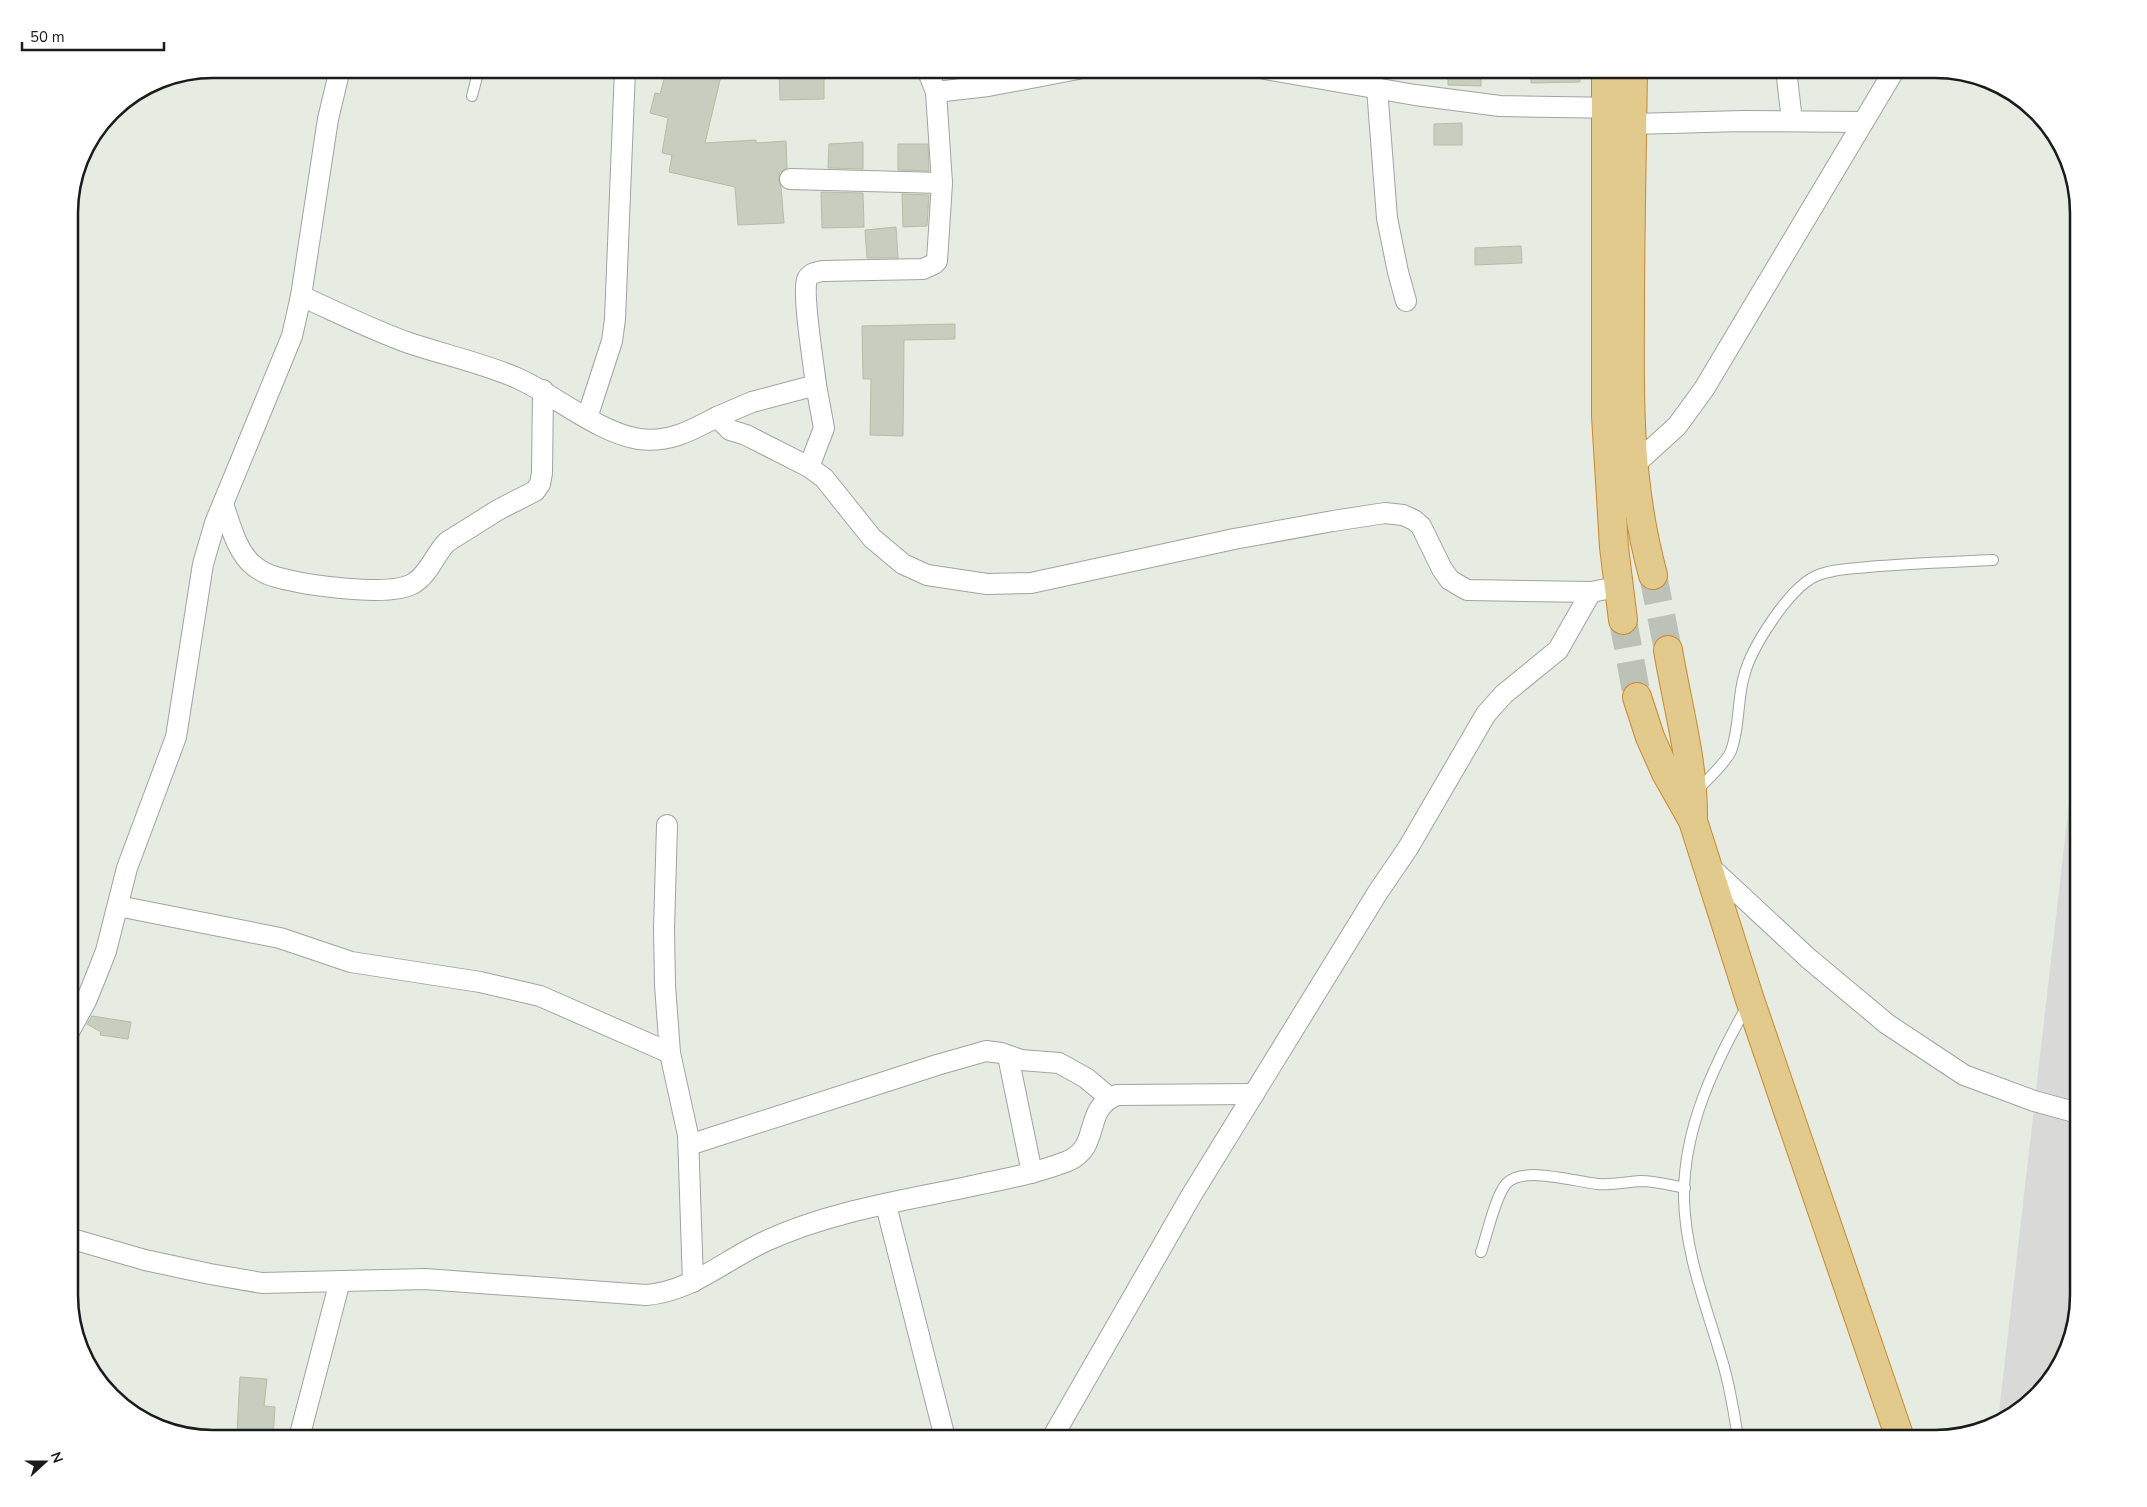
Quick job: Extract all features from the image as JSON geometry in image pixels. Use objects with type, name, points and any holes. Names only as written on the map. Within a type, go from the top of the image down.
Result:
[{"type":"highway","points":[[1610,78],[1624,113],[1632,467],[1642,532],[1653,575]]},
{"type":"highway","points":[[1623,620],[1617,587],[1606,416],[1624,113],[1631,78]]},
{"type":"highway","points":[[1668,650],[1689,806],[1705,862],[1750,1000],[1897,1430]]},
{"type":"highway","points":[[1637,697],[1658,755],[1689,806]]},
{"type":"street","points":[[78,1016],[97,974],[118,906],[127,868],[176,738],[204,564],[215,524],[281,367],[292,336],[301,296],[328,119],[338,78]]},
{"type":"street","points":[[587,418],[612,341],[615,319],[626,78]]},
{"type":"street","points":[[809,467],[824,428],[816,385],[807,301],[807,280],[816,272],[923,269],[934,264],[938,257],[942,183],[936,92],[930,78]]},
{"type":"street","points":[[936,92],[988,86],[1030,78]]},
{"type":"street","points":[[1338,78],[1363,81],[1415,95],[1500,106],[1792,121],[1863,122]]},
{"type":"street","points":[[1787,78],[1792,121]]},
{"type":"street","points":[[1632,467],[1677,426],[1704,389],[1890,78]]},
{"type":"street","points":[[1363,81],[1394,258],[1406,302]]},
{"type":"street","points":[[790,179],[942,183]]},
{"type":"street","points":[[301,296],[395,338],[515,377],[543,390],[587,418],[621,435],[639,439],[657,440],[684,435],[717,417],[752,402],[816,385]]},
{"type":"street","points":[[223,504],[244,554],[251,564],[275,577],[303,583],[384,591],[407,587],[422,576],[447,542],[498,510],[535,491],[540,484],[542,473],[543,390]]},
{"type":"street","points":[[717,417],[730,430],[746,435],[809,467],[830,484],[872,538],[902,564],[927,575],[987,584],[1031,583],[1234,540],[1385,513],[1403,515],[1421,526],[1442,569],[1450,580],[1467,590],[1591,592],[1617,587]]},
{"type":"street","points":[[1057,1430],[1192,1196],[1378,892],[1408,848],[1486,714],[1504,694],[1558,650],[1591,592]]},
{"type":"street","points":[[667,825],[664,957],[670,1053],[689,1145],[693,1282]]},
{"type":"street","points":[[1705,862],[1808,958],[1887,1024],[1964,1075],[2034,1101],[2070,1110]]},
{"type":"street","points":[[118,906],[280,938],[351,962],[480,982],[540,996],[670,1053]]},
{"type":"street","points":[[689,1145],[977,1052],[994,1052],[1021,1060],[1046,1061],[1070,1067],[1110,1098]]},
{"type":"street","points":[[1008,1056],[1032,1173]]},
{"type":"street","points":[[78,1241],[145,1260],[262,1283],[424,1279],[646,1295],[674,1291],[737,1256],[794,1229],[834,1216],[1032,1173],[1068,1161],[1084,1150],[1098,1110],[1110,1098],[1126,1094],[1254,1094]]},
{"type":"street","points":[[886,1205],[943,1430]]},
{"type":"street","points":[[301,1430],[340,1281]]},
{"type":"lane","points":[[472,96],[477,78]]},
{"type":"lane","points":[[1689,806],[1730,752],[1736,731],[1744,675],[1752,653],[1766,630],[1798,587],[1814,577],[1831,571],[1879,566],[1993,560]]},
{"type":"lane","points":[[1736,1430],[1723,1362],[1696,1272],[1688,1230],[1685,1188],[1692,1130],[1714,1070],[1750,1000]]},
{"type":"lane","points":[[1481,1252],[1500,1194],[1506,1183],[1516,1177],[1526,1175],[1544,1176],[1597,1184],[1642,1181],[1685,1188]]},
{"type":"shaded area","points":[[2070,795],[2070,1294],[2068,1312],[2059,1346],[2047,1369],[2017,1402],[1999,1413]]},
{"type":"building","points":[[664,78],[721,78],[705,143],[756,140],[756,143],[786,141],[787,168],[780,172],[778,179],[781,187],[784,223],[738,225],[735,187],[669,172],[672,155],[662,153],[668,118],[650,113],[655,93],[660,94]]},
{"type":"building","points":[[779,78],[824,78],[824,99],[780,100]]},
{"type":"building","points":[[1448,78],[1481,78],[1481,86],[1448,85]]},
{"type":"building","points":[[1531,78],[1580,78],[1580,82],[1531,83]]},
{"type":"building","points":[[1462,123],[1462,145],[1434,145],[1434,124]]},
{"type":"building","points":[[863,142],[863,169],[828,168],[829,144]]},
{"type":"building","points":[[898,144],[928,144],[929,171],[898,170]]},
{"type":"building","points":[[821,192],[863,193],[864,227],[822,228]]},
{"type":"building","points":[[902,194],[929,195],[927,226],[903,227]]},
{"type":"building","points":[[896,227],[898,258],[867,258],[865,230]]},
{"type":"building","points":[[1521,246],[1522,263],[1475,265],[1475,248]]},
{"type":"building","points":[[955,324],[955,339],[904,340],[903,436],[870,435],[871,379],[863,379],[862,326]]},
{"type":"building","points":[[92,1016],[131,1022],[128,1039],[100,1035],[101,1032],[87,1024]]},
{"type":"building","points":[[240,1377],[267,1379],[264,1406],[275,1407],[274,1430],[237,1430]]},
{"type":"tunnel","points":[[1653,575],[1668,650]]},
{"type":"tunnel","points":[[1623,620],[1637,697]]}]
